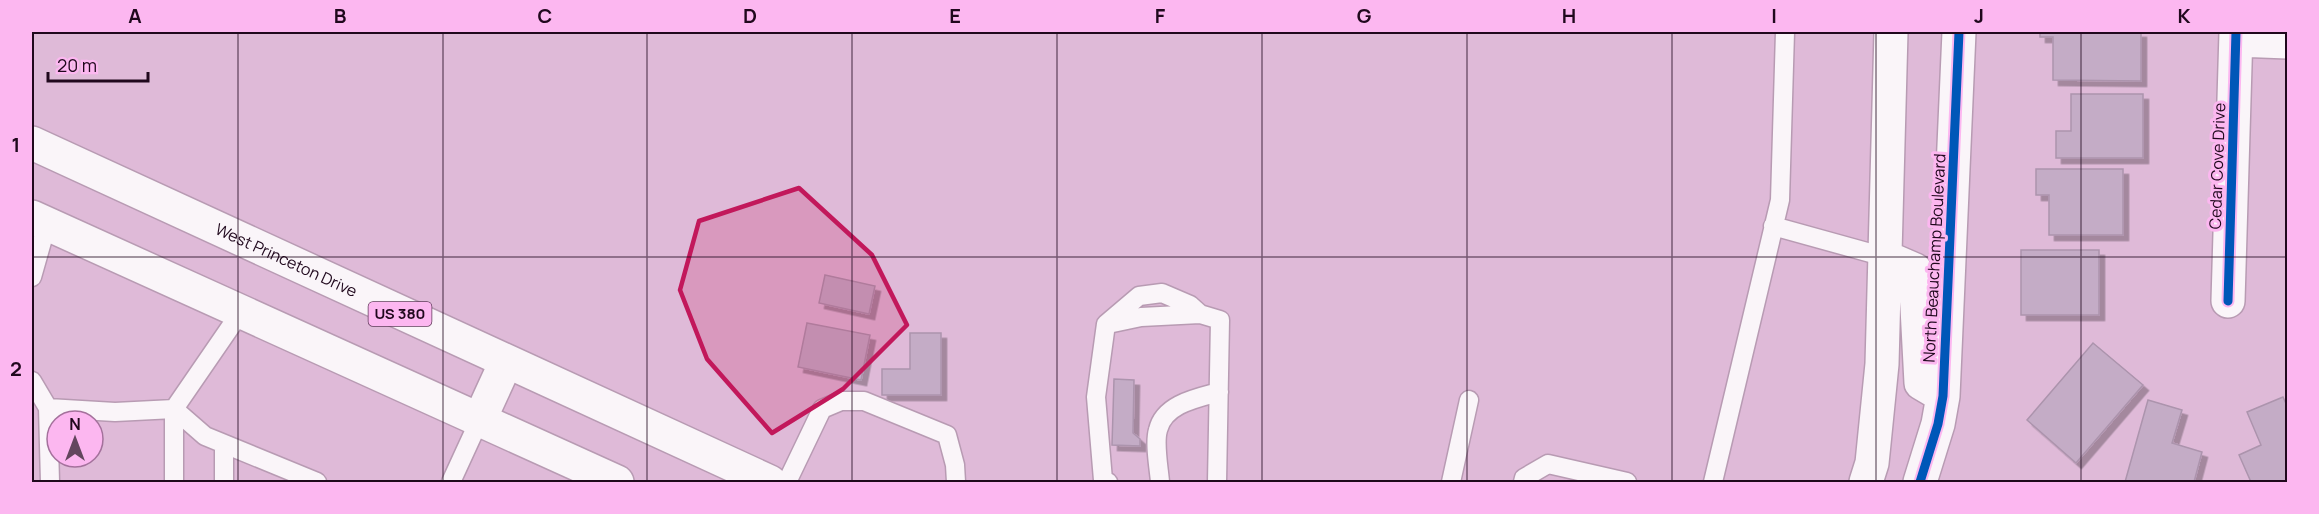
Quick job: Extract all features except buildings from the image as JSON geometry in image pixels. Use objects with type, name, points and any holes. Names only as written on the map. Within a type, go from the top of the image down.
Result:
[{"type":"main road","points":[[1866,483],[1872,463],[1879,411],[1891,32]]},
{"type":"main road","name":"North Beauchamp Boulevard","points":[[1920,483],[1938,424],[1943,396],[1959,32]]},
{"type":"main road","points":[[2236,36],[2288,42]]},
{"type":"main road","name":"Cedar Cove Drive","points":[[2228,301],[2236,36]]},
{"type":"main road","name":"West Princeton Drive","points":[[32,143],[770,483]]},
{"type":"main road","points":[[39,221],[479,421],[573,473],[617,483]]},
{"type":"main road","points":[[1885,257],[1915,270],[1921,383],[1943,396]]},
{"type":"main road","points":[[479,421],[506,362]]},
{"type":"lane","points":[[1713,483],[1779,200],[1785,32]]},
{"type":"lane","points":[[32,278],[39,221]]},
{"type":"lane","points":[[1773,226],[1885,257]]},
{"type":"lane","points":[[1106,482],[1096,397],[1106,324],[1139,296],[1162,293],[1190,305],[1200,314],[1220,321],[1217,483]]},
{"type":"lane","points":[[174,483],[174,409],[240,313]]},
{"type":"lane","points":[[32,381],[48,408],[50,483]]},
{"type":"lane","points":[[1160,483],[1157,431],[1164,418],[1184,402],[1219,392]]},
{"type":"lane","points":[[1451,483],[1469,400]]},
{"type":"lane","points":[[787,483],[822,409],[841,401],[864,401],[947,435],[955,465],[956,483]]},
{"type":"lane","points":[[48,408],[115,412],[174,409],[205,436],[292,477],[317,483]]},
{"type":"lane","points":[[451,483],[479,421]]},
{"type":"lane","points":[[224,444],[224,483]]},
{"type":"lane","points":[[1524,483],[1524,478],[1548,464],[1627,483]]},
{"type":"highlighted area","points":[[799,188],[872,255],[907,325],[843,389],[772,433],[707,359],[680,290],[699,221]]},
{"type":"cycle path","points":[[1920,482],[1938,424],[1943,396],[1959,32]]},
{"type":"cycle path","points":[[2228,301],[2236,32]]}]
